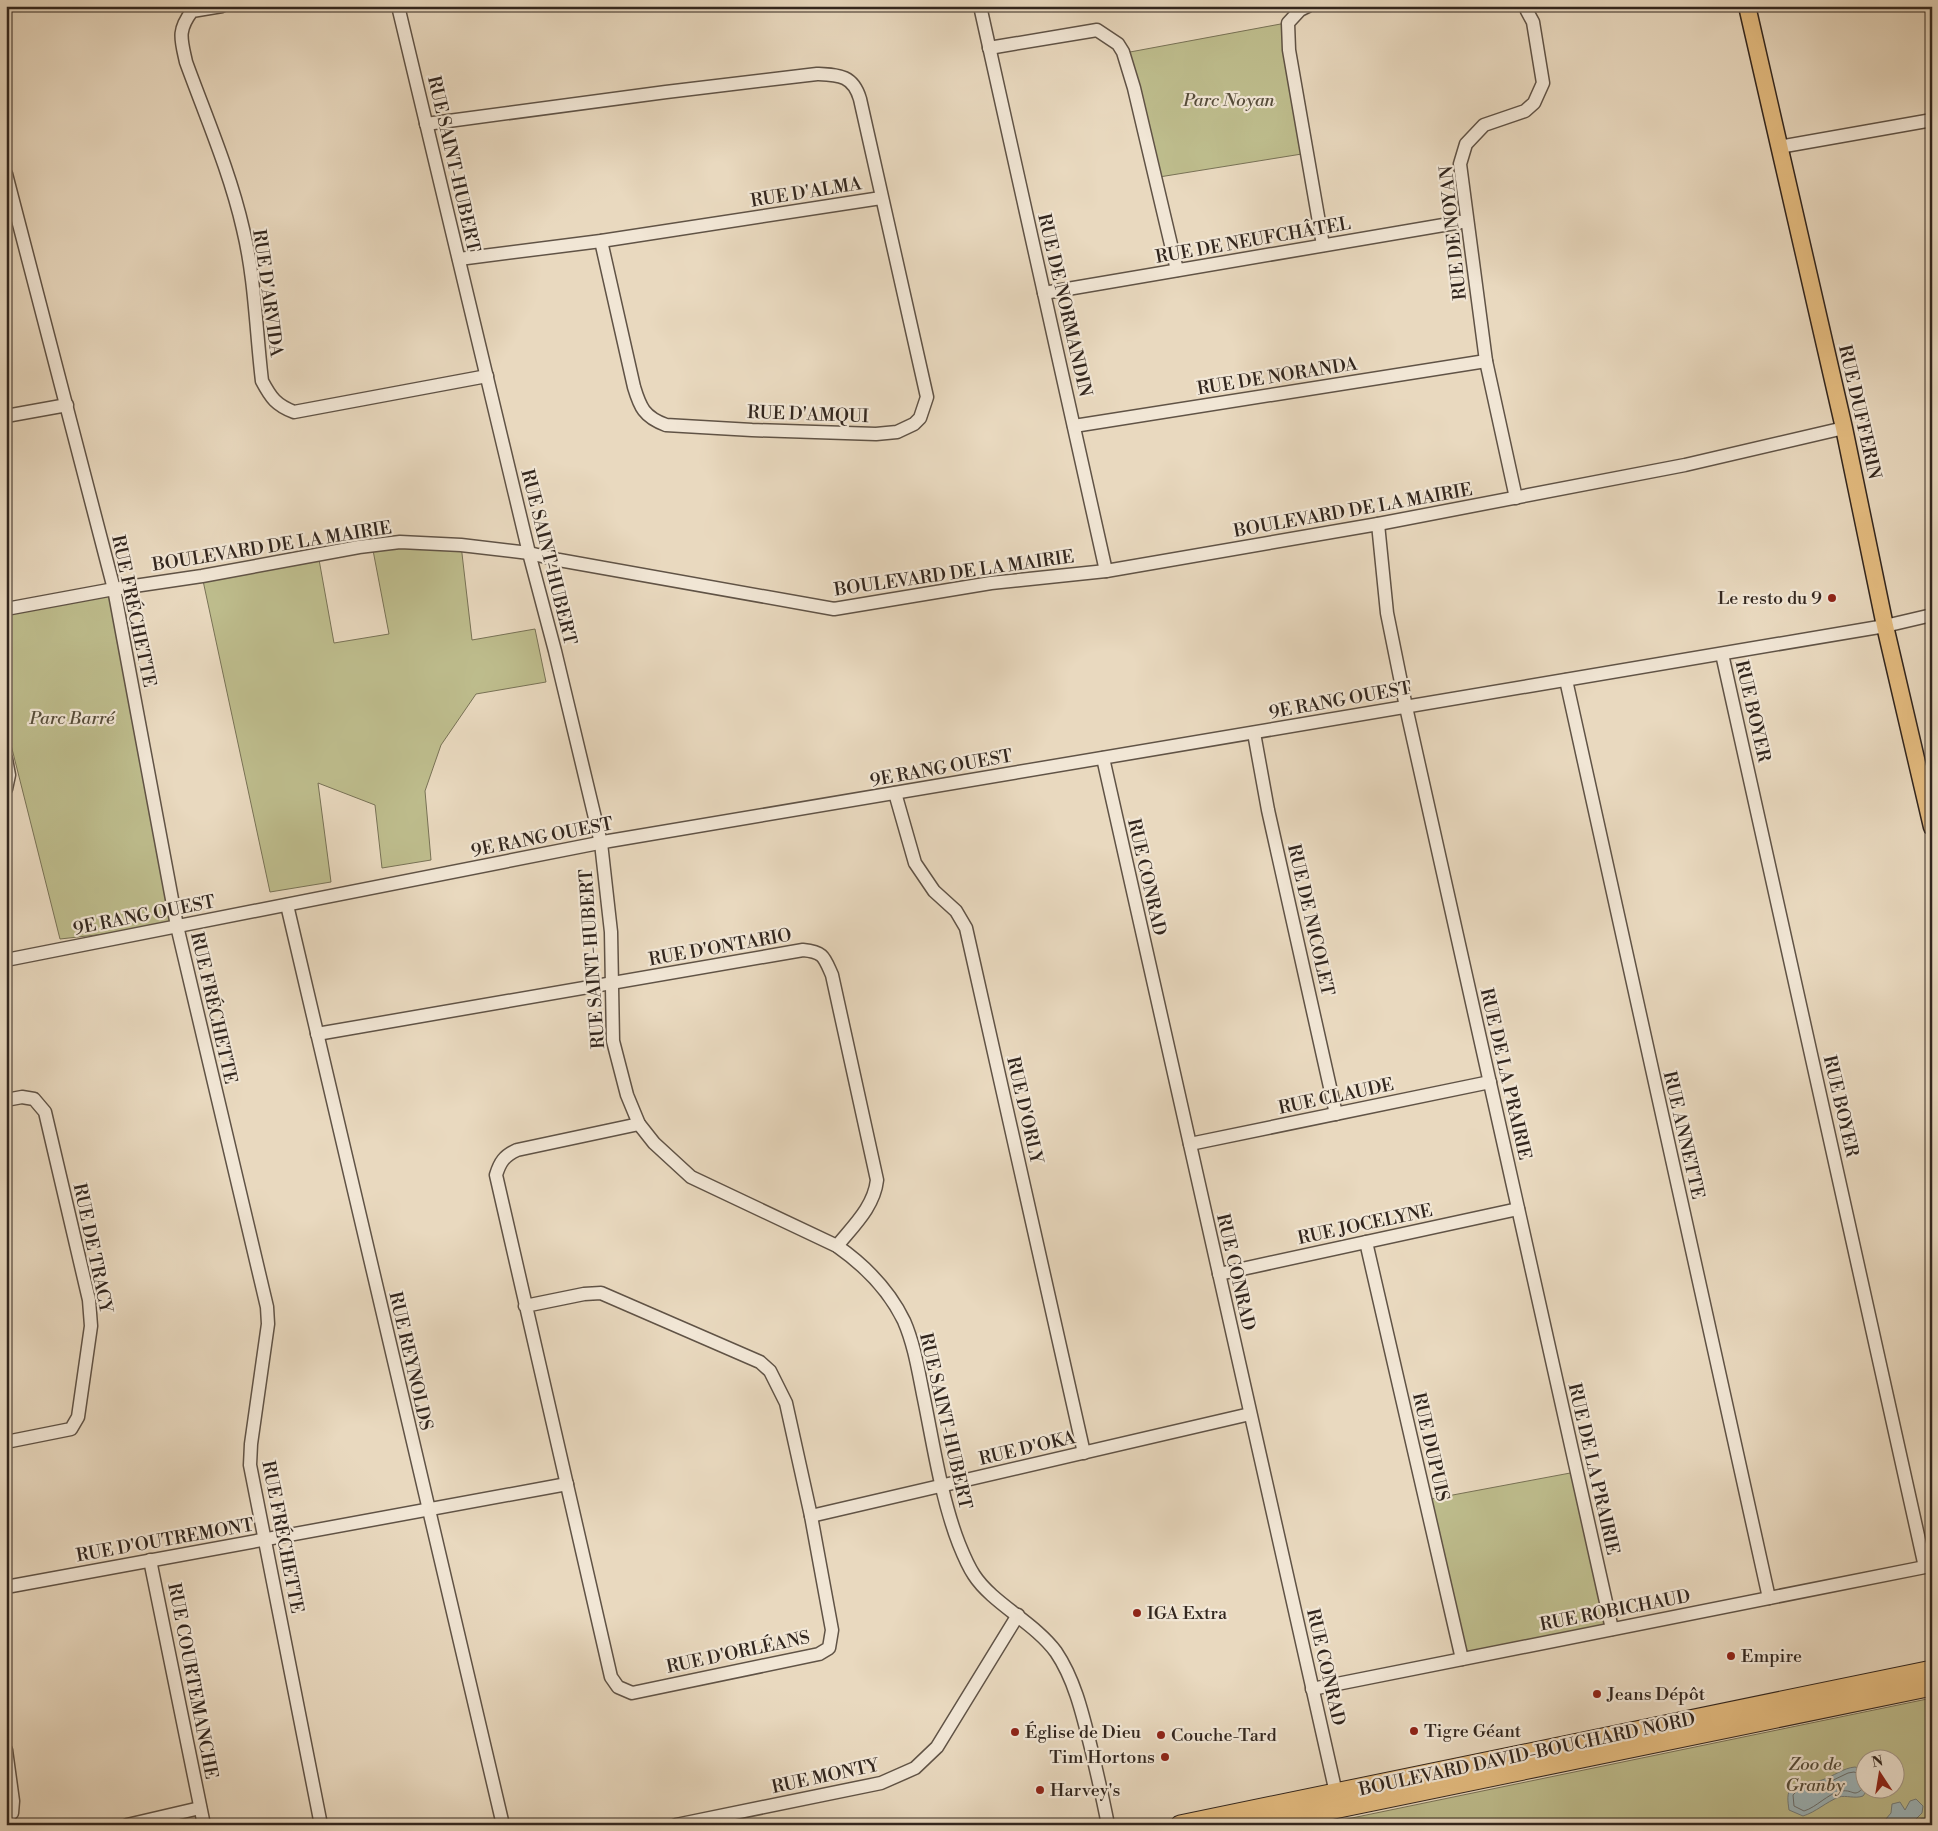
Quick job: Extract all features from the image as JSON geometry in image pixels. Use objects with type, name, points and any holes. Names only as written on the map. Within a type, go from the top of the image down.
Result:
[{"type":"highway","name":"BOULEVARD DAVID-BOUCHARD NORD","points":[[1180,1825],[1932,1670]]},
{"type":"highway","name":"BOULEVARD DAVID-BOUCHARD NORD","points":[[1256,1825],[1932,1686]]},
{"type":"main road","name":"RUE DUFFERIN","points":[[1747,6],[1844,428],[1885,626],[1932,826]]},
{"type":"street","name":"RUE D'ARVIDA","points":[[222,6],[192,11],[182,24],[181,40],[186,62],[232,191],[243,229],[250,263],[262,381],[270,397],[282,407],[294,412],[486,376]]},
{"type":"street","name":"RUE SAINT-HUBERT","points":[[398,6],[486,376],[601,843],[611,932],[613,1041],[627,1095],[639,1124],[654,1142],[692,1177],[837,1246],[858,1261],[883,1289],[903,1321],[915,1351],[943,1487],[959,1544],[974,1576],[990,1593],[1018,1615],[1056,1652],[1076,1693],[1087,1732],[1108,1825]]},
{"type":"street","name":"RUE DE NORMANDIN","points":[[980,6],[1106,570]]},
{"type":"street","points":[[1308,6],[1300,10],[1288,23],[1289,50],[1323,245]]},
{"type":"street","name":"RUE DE NOYAN","points":[[1516,498],[1486,361],[1460,164],[1466,144],[1484,125],[1525,111],[1534,103],[1543,83],[1533,22],[1526,6]]},
{"type":"street","points":[[989,48],[1097,30],[1118,44],[1123,52],[1134,88],[1177,270]]},
{"type":"street","name":"RUE D'ALMA","points":[[426,124],[817,74],[842,75],[857,88],[881,198],[601,241],[459,259]]},
{"type":"street","points":[[1779,147],[1932,120]]},
{"type":"street","name":"RUE FRÉCHETTE","points":[[6,174],[114,590],[177,926],[267,1307],[268,1324],[251,1444],[250,1465],[321,1825]]},
{"type":"street","name":"RUE D'AMQUI","points":[[601,241],[640,408],[656,421],[666,425],[752,430],[876,434],[897,432],[914,424],[920,418],[927,396],[881,198]]},
{"type":"street","name":"RUE DE NEUFCHÂTEL","points":[[1044,293],[1467,221]]},
{"type":"street","name":"RUE DE NORANDA","points":[[1074,426],[1486,361]]},
{"type":"street","points":[[6,416],[67,405]]},
{"type":"street","name":"BOULEVARD DE LA MAIRIE","points":[[6,609],[359,547],[400,542],[461,545],[529,553],[834,609],[991,583],[1106,570],[1378,524],[1685,465],[1844,428]]},
{"type":"street","name":"RUE DE LA PRAIRIE","points":[[1378,524],[1388,613],[1406,707],[1612,1629]]},
{"type":"street","name":"9E RANG OUEST","points":[[6,960],[601,843],[1885,626],[1932,614]]},
{"type":"street","name":"RUE BOYER","points":[[1722,654],[1925,1566]]},
{"type":"street","name":"RUE ANNETTE","points":[[1566,680],[1769,1598]]},
{"type":"street","name":"RUE DE NICOLET","points":[[1254,733],[1268,810],[1336,1114]]},
{"type":"street","name":"RUE CONRAD","points":[[1103,758],[1336,1793]]},
{"type":"street","points":[[6,759],[9,775],[6,790]]},
{"type":"street","name":"RUE D'ORLY","points":[[895,793],[915,863],[934,891],[956,911],[966,928],[1084,1453]]},
{"type":"street","name":"RUE REYNOLDS","points":[[287,905],[427,1509],[503,1825]]},
{"type":"street","name":"RUE D'ONTARIO","points":[[317,1034],[803,950],[815,951],[823,955],[832,975],[877,1180],[876,1191],[869,1206],[837,1246]]},
{"type":"street","name":"RUE CLAUDE","points":[[1190,1144],[1490,1082]]},
{"type":"street","name":"RUE DE TRACY","points":[[6,1100],[22,1097],[34,1099],[45,1112],[89,1300],[91,1326],[78,1417],[71,1429],[6,1442]]},
{"type":"street","name":"RUE D'ORLÉANS","points":[[525,1306],[584,1294],[601,1294],[760,1362],[770,1371],[786,1403],[811,1516],[832,1630],[829,1648],[819,1654],[632,1693],[618,1687],[611,1677],[525,1306],[496,1175],[500,1163],[507,1155],[517,1150],[639,1124]]},
{"type":"street","name":"RUE JOCELYNE","points":[[1219,1274],[1518,1209]]},
{"type":"street","name":"RUE DUPUIS","points":[[1366,1242],[1462,1659]]},
{"type":"street","name":"RUE D'OKA","points":[[811,1516],[943,1487],[1250,1414]]},
{"type":"street","name":"RUE D'OUTREMONT","points":[[6,1587],[566,1484]]},
{"type":"street","name":"RUE COURTEMANCHE","points":[[150,1560],[204,1825]]},
{"type":"street","name":"RUE ROBICHAUD","points":[[1312,1689],[1925,1566]]},
{"type":"street","name":"RUE MONTY","points":[[676,1825],[881,1783],[915,1768],[937,1747],[1018,1615]]},
{"type":"street","points":[[6,1750],[13,1801],[12,1813],[6,1818]]},
{"type":"street","points":[[126,1824],[200,1808]]},
{"type":"green space","name":"Parc Noyan","points":[[1286,23],[1308,153],[1153,178],[1130,52]]},
{"type":"green space","points":[[372,545],[461,545],[472,640],[535,629],[546,682],[476,694],[441,745],[425,791],[431,860],[382,868],[375,805],[318,783],[331,882],[270,892],[202,576],[318,554],[334,643],[389,634]]},
{"type":"green space","name":"Parc Barré","points":[[114,589],[177,926],[60,939],[6,725],[6,609]]},
{"type":"green space","points":[[1581,1471],[1616,1624],[1460,1653],[1426,1500]]},
{"type":"green space","name":"Zoo de Granby","points":[[1932,1698],[1932,1825],[1318,1825]]},
{"type":"water","points":[[1856,1767],[1856,1797],[1839,1797],[1803,1816],[1789,1810],[1788,1795],[1792,1787],[1802,1782],[1822,1780],[1846,1769]]},
{"type":"water","points":[[1916,1799],[1923,1806],[1922,1813],[1914,1821],[1923,1818],[1926,1820],[1926,1825],[1858,1825],[1872,1820],[1879,1822],[1885,1820],[1891,1813],[1892,1804],[1900,1802],[1905,1810],[1910,1801]]},
{"type":"place","name":"Le resto du 9","points":[[1832,598]]},
{"type":"place","name":"IGA Extra","points":[[1137,1613]]},
{"type":"place","name":"Empire","points":[[1731,1656]]},
{"type":"place","name":"Jeans Dépôt","points":[[1597,1694]]},
{"type":"place","name":"Tigre Géant","points":[[1414,1731]]},
{"type":"place","name":"Église de Dieu","points":[[1015,1732]]},
{"type":"place","name":"Couche-Tard","points":[[1161,1735]]},
{"type":"place","name":"Tim Hortons","points":[[1165,1757]]},
{"type":"place","name":"Harvey's","points":[[1040,1790]]}]
